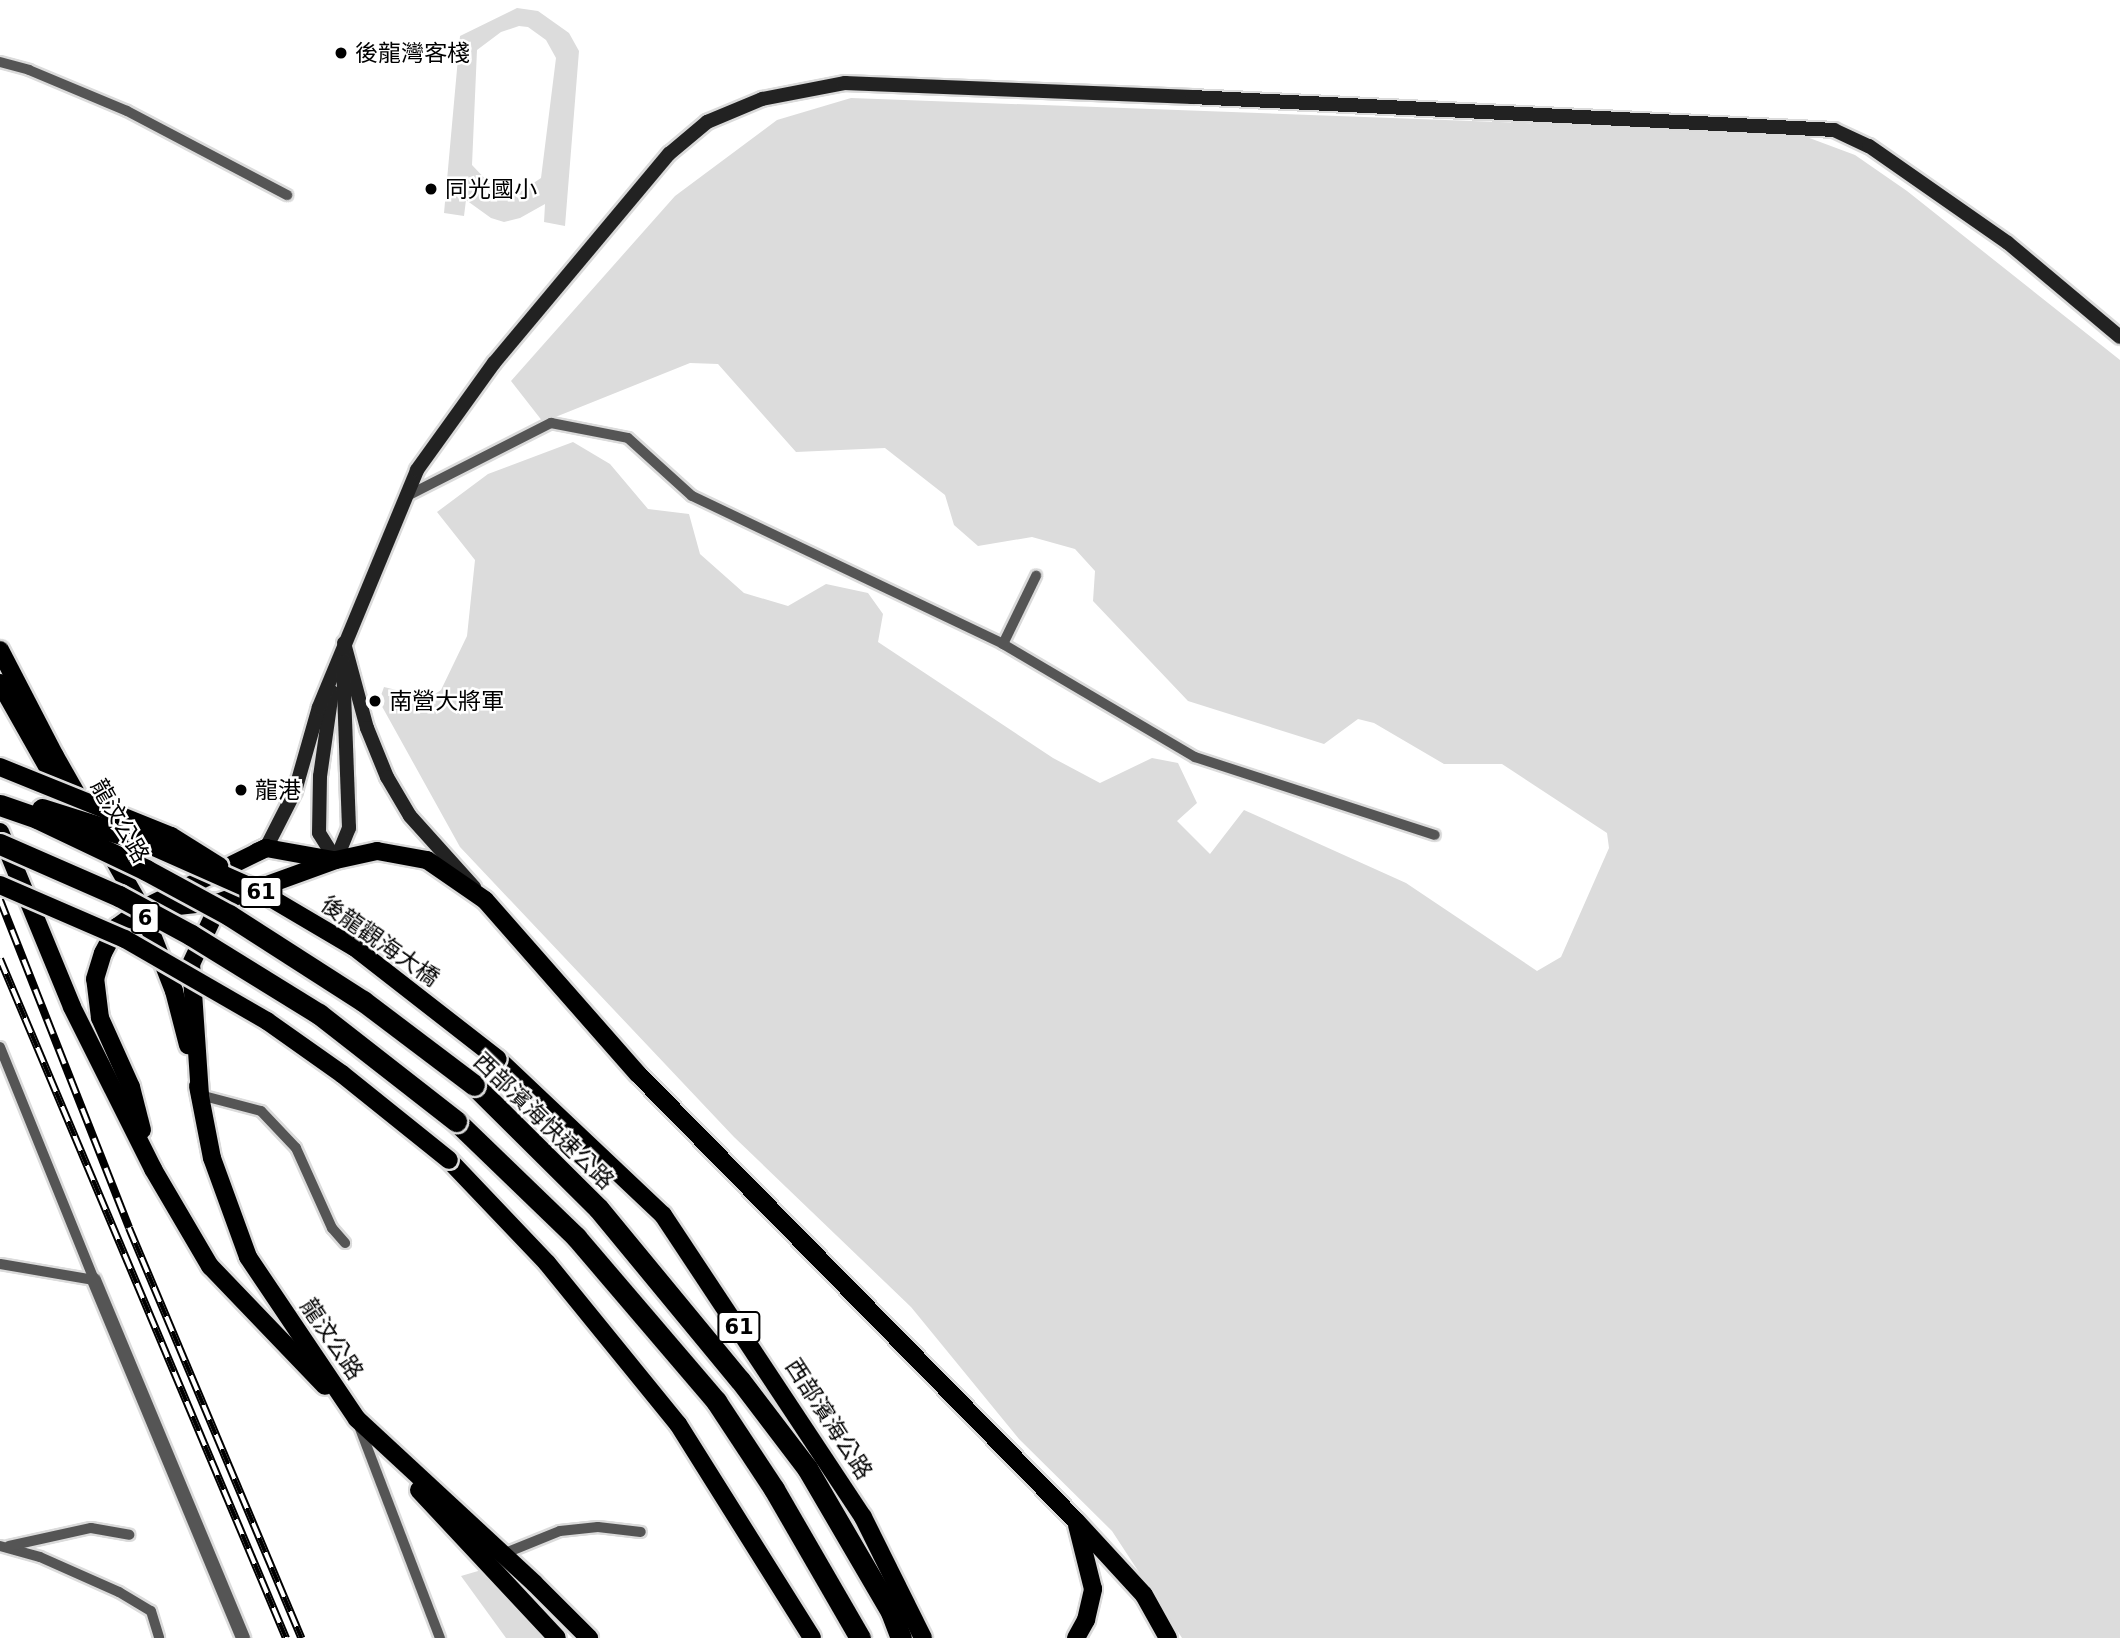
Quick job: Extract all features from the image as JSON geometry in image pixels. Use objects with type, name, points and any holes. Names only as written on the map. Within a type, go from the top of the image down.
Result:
[{"type":"highway","points":[[0,796],[149,843],[262,893]]},
{"type":"highway","name":"西部濱海快速公路","points":[[0,805],[37,818],[146,870],[229,915],[363,1001],[474,1085],[598,1208],[749,1391],[807,1468],[891,1612],[901,1638]]},
{"type":"highway","points":[[0,844],[119,897],[191,935],[319,1014],[456,1121],[576,1237],[716,1401],[774,1489],[860,1638]]},
{"type":"main road","points":[[153,1169],[131,1087],[100,1018],[95,979],[103,953],[117,927],[142,909],[266,848],[295,791],[319,707],[417,470],[495,363],[669,154],[707,122],[762,99],[845,83],[1247,100],[1834,130],[1869,146],[2007,243],[2120,337]]},
{"type":"main road","points":[[336,860],[349,828],[343,725],[344,643]]},
{"type":"main road","points":[[336,860],[319,833],[320,776],[326,719],[344,643]]},
{"type":"main road","points":[[344,643],[367,728],[387,777],[410,816],[638,1074],[1076,1521],[1144,1595],[1167,1638]]},
{"type":"main road","name":"龍汶公路","points":[[0,650],[55,756],[142,909],[174,991],[200,1095],[212,1158],[248,1257],[357,1419]]},
{"type":"main road","points":[[0,683],[99,858],[142,909]]},
{"type":"main road","points":[[55,756],[125,856],[153,878],[181,879],[266,848],[336,860]]},
{"type":"main road","name":"後龍觀海大橋","points":[[0,767],[171,836],[354,947],[498,1059]]},
{"type":"main road","name":"龍汶公路","points":[[0,832],[72,1007],[153,1169],[210,1266],[357,1419]]},
{"type":"main road","points":[[142,909],[220,902],[336,860],[377,851],[427,860],[485,900]]},
{"type":"main road","points":[[0,885],[125,939],[267,1021],[342,1074],[449,1160],[547,1263],[678,1424],[812,1638]]},
{"type":"main road","points":[[200,1095],[191,964],[220,902]]},
{"type":"main road","name":"西部濱海公路","points":[[498,1059],[663,1216],[863,1517],[923,1638]]},
{"type":"main road","points":[[357,1419],[589,1638]]},
{"type":"main road","points":[[357,1419],[430,1503],[557,1638]]},
{"type":"main road","points":[[1076,1521],[1093,1589],[1086,1620],[1076,1638]]},
{"type":"street","points":[[94,1280],[243,1638]]},
{"type":"lane","points":[[0,62],[29,70],[127,111],[287,195]]},
{"type":"lane","points":[[405,497],[551,423],[628,438],[692,496],[1003,644],[1195,757],[1435,835]]},
{"type":"lane","points":[[1003,644],[1036,576]]},
{"type":"lane","points":[[0,1046],[4,1067],[94,1280]]},
{"type":"lane","points":[[200,1095],[261,1111],[296,1148],[332,1228],[345,1243]]},
{"type":"lane","points":[[0,1264],[94,1280]]},
{"type":"lane","points":[[357,1419],[440,1638]]},
{"type":"lane","points":[[503,1554],[560,1531],[598,1527],[640,1532]]},
{"type":"lane","points":[[4,1546],[91,1528],[129,1535]]},
{"type":"lane","points":[[4,1546],[40,1557],[119,1592],[151,1611],[159,1638]]},
{"type":"shaded area","points":[[517,8],[538,11],[569,33],[579,51],[565,226],[544,222],[545,204],[520,218],[504,222],[491,218],[466,200],[464,216],[444,213],[460,36]],"holes":[[[519,26],[528,27],[546,40],[556,58],[541,178],[520,192],[510,194],[490,184],[472,165],[477,50],[501,32]]]},
{"type":"shaded area","points":[[851,98],[1796,133],[1855,155],[1907,191],[2120,360],[2120,1638],[1182,1638],[1112,1531],[1019,1439],[911,1307],[734,1137],[460,847],[379,701],[384,687],[429,698],[441,690],[467,636],[475,560],[437,512],[488,474],[573,442],[610,464],[648,509],[689,514],[700,554],[744,593],[788,606],[826,584],[868,593],[883,614],[878,642],[1053,758],[1100,783],[1152,758],[1178,763],[1197,803],[1177,821],[1210,854],[1244,810],[1406,883],[1537,971],[1561,957],[1609,848],[1607,833],[1502,764],[1444,764],[1374,723],[1358,719],[1324,744],[1188,701],[1093,601],[1095,571],[1075,549],[1032,537],[978,546],[954,525],[945,495],[885,448],[796,452],[718,364],[690,363],[543,422],[511,381],[675,196],[777,120]]},
{"type":"shaded area","points":[[485,1569],[552,1638],[506,1638],[461,1576]]},
{"type":"railway","points":[[0,900],[129,1228],[301,1638]]},
{"type":"railway","points":[[0,959],[286,1638]]},
{"type":"place","name":"後龍灣客棧","points":[[341,53]]},
{"type":"place","name":"同光國小","points":[[431,189]]},
{"type":"place","name":"南營大將軍","points":[[375,701]]},
{"type":"place","name":"龍港","points":[[241,790]]}]
